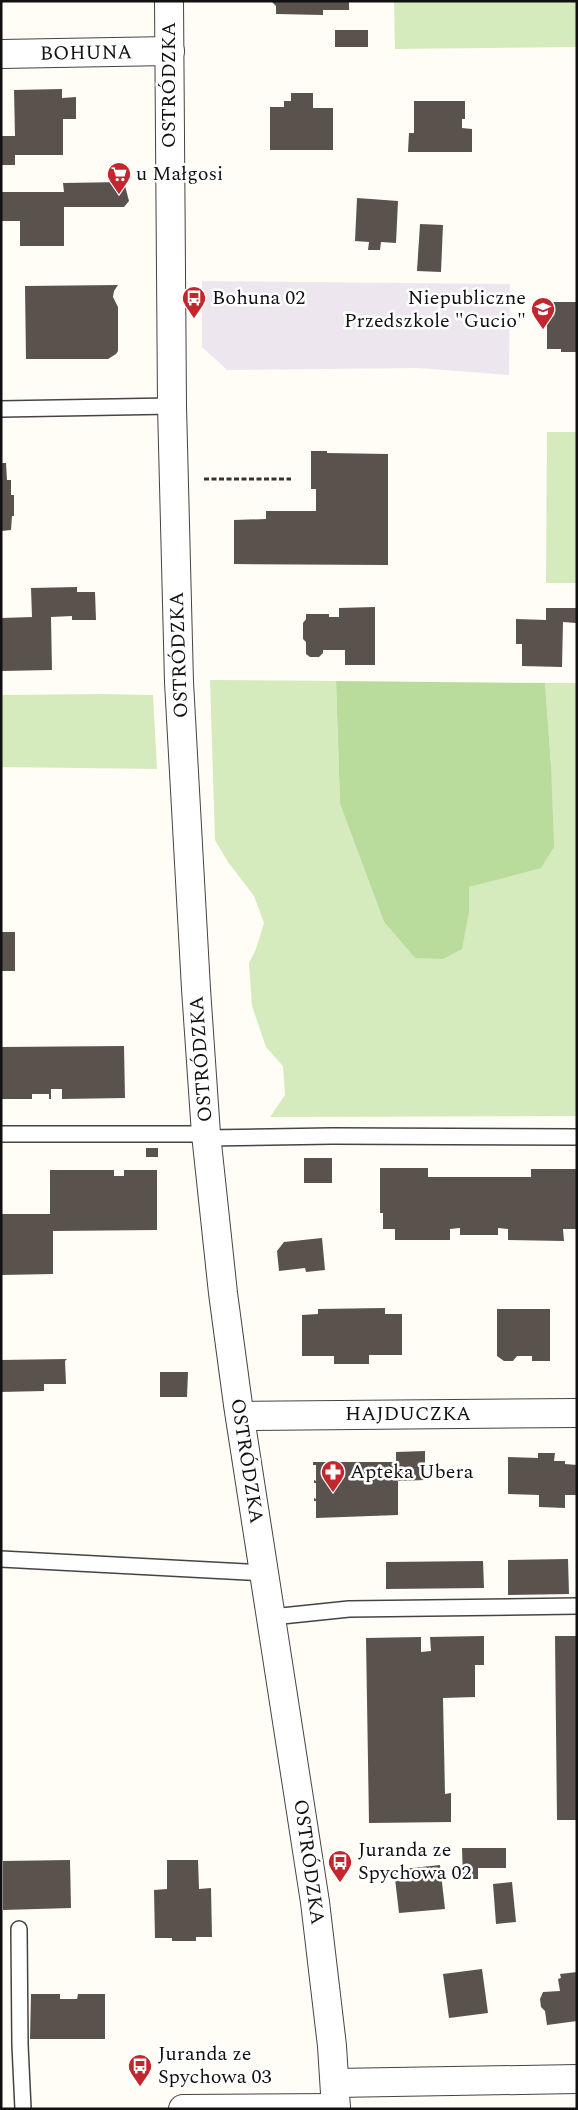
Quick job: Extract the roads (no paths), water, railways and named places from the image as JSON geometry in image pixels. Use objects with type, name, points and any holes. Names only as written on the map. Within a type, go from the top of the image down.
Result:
[{"type":"street","name":"OSTRÓDZKA","points":[[169,1],[172,406],[180,682],[196,979],[207,1136],[223,1293],[240,1416],[316,1902],[332,2046],[335,2100]]},
{"type":"street","name":"BOHUNA","points":[[1,54],[170,51]]},
{"type":"street","name":"HAJDUCZKA","points":[[240,1416],[577,1413]]},
{"type":"street","points":[[183,2109],[335,2100],[577,2079]]},
{"type":"lane","points":[[1,409],[172,406]]},
{"type":"lane","points":[[1,1134],[577,1137]]},
{"type":"lane","points":[[1,1560],[265,1573]]},
{"type":"lane","points":[[272,1617],[349,1609],[577,1606]]},
{"type":"lane","points":[[19,1929],[20,2046],[23,2109]]},
{"type":"place","name":"u Małgosi","points":[[119,195]]},
{"type":"place","name":"Bohuna 02","points":[[194,319]]},
{"type":"place","name":"Niepubliczne Przedszkole \"Gucio\"","points":[[543,330]]},
{"type":"place","name":"Apteka Ubera","points":[[333,1493]]},
{"type":"place","name":"Juranda ze Spychowa 02","points":[[340,1883]]},
{"type":"place","name":"Juranda ze Spychowa 03","points":[[140,2087]]}]
